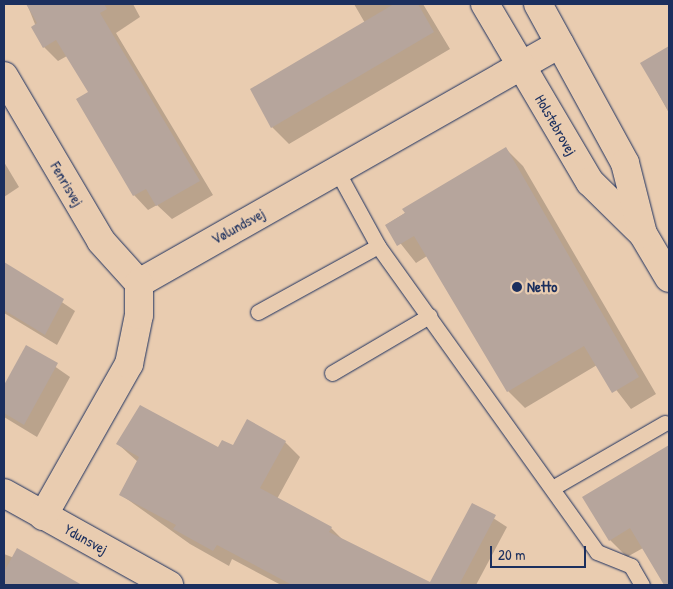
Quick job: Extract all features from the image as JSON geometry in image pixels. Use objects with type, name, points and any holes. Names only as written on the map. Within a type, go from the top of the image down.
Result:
[{"type":"street","name":"Holstebrovej","points":[[485,4],[590,182],[643,234],[669,278]]},
{"type":"street","name":"Holstebrovej","points":[[538,4],[624,163],[643,234]]},
{"type":"street","name":"Vølundsvej","points":[[139,284],[522,68],[560,44]]},
{"type":"street","name":"Fenrisvej","points":[[4,76],[101,241],[120,267],[139,284]]},
{"type":"street","points":[[43,516],[129,364],[139,315],[139,284]]},
{"type":"street","name":"Ydunsvej","points":[[4,494],[169,585]]},
{"type":"lane","points":[[337,171],[378,246],[554,487],[597,552],[631,566],[642,585]]},
{"type":"lane","points":[[258,312],[378,246]]},
{"type":"lane","points":[[332,374],[429,316]]},
{"type":"lane","points":[[554,487],[665,423]]},
{"type":"building","points":[[26,4],[104,4],[107,9],[100,13],[200,181],[156,206],[146,189],[133,196],[76,99],[88,92],[56,40],[43,48],[31,27],[37,23]]},
{"type":"building","points":[[394,4],[418,4],[434,32],[271,128],[250,89]]},
{"type":"building","points":[[669,46],[669,112],[640,63]]},
{"type":"building","name":"Netto","points":[[506,147],[639,377],[612,393],[584,346],[507,392],[414,236],[397,246],[385,225],[405,213],[402,209]]},
{"type":"building","points":[[4,262],[64,299],[45,335],[4,310]]},
{"type":"building","points":[[26,345],[58,363],[24,425],[4,413],[4,385]]},
{"type":"building","points":[[140,405],[218,447],[222,440],[233,445],[247,419],[286,441],[260,488],[332,527],[329,532],[430,582],[472,503],[496,515],[459,585],[292,585],[217,545],[213,551],[173,529],[176,525],[119,495],[139,457],[116,444]]},
{"type":"building","points":[[669,445],[669,585],[664,585],[630,528],[609,541],[582,497]]},
{"type":"building","points":[[17,548],[82,585],[4,585],[4,572]]},
{"type":"place","name":"Netto","points":[[517,287]]}]
